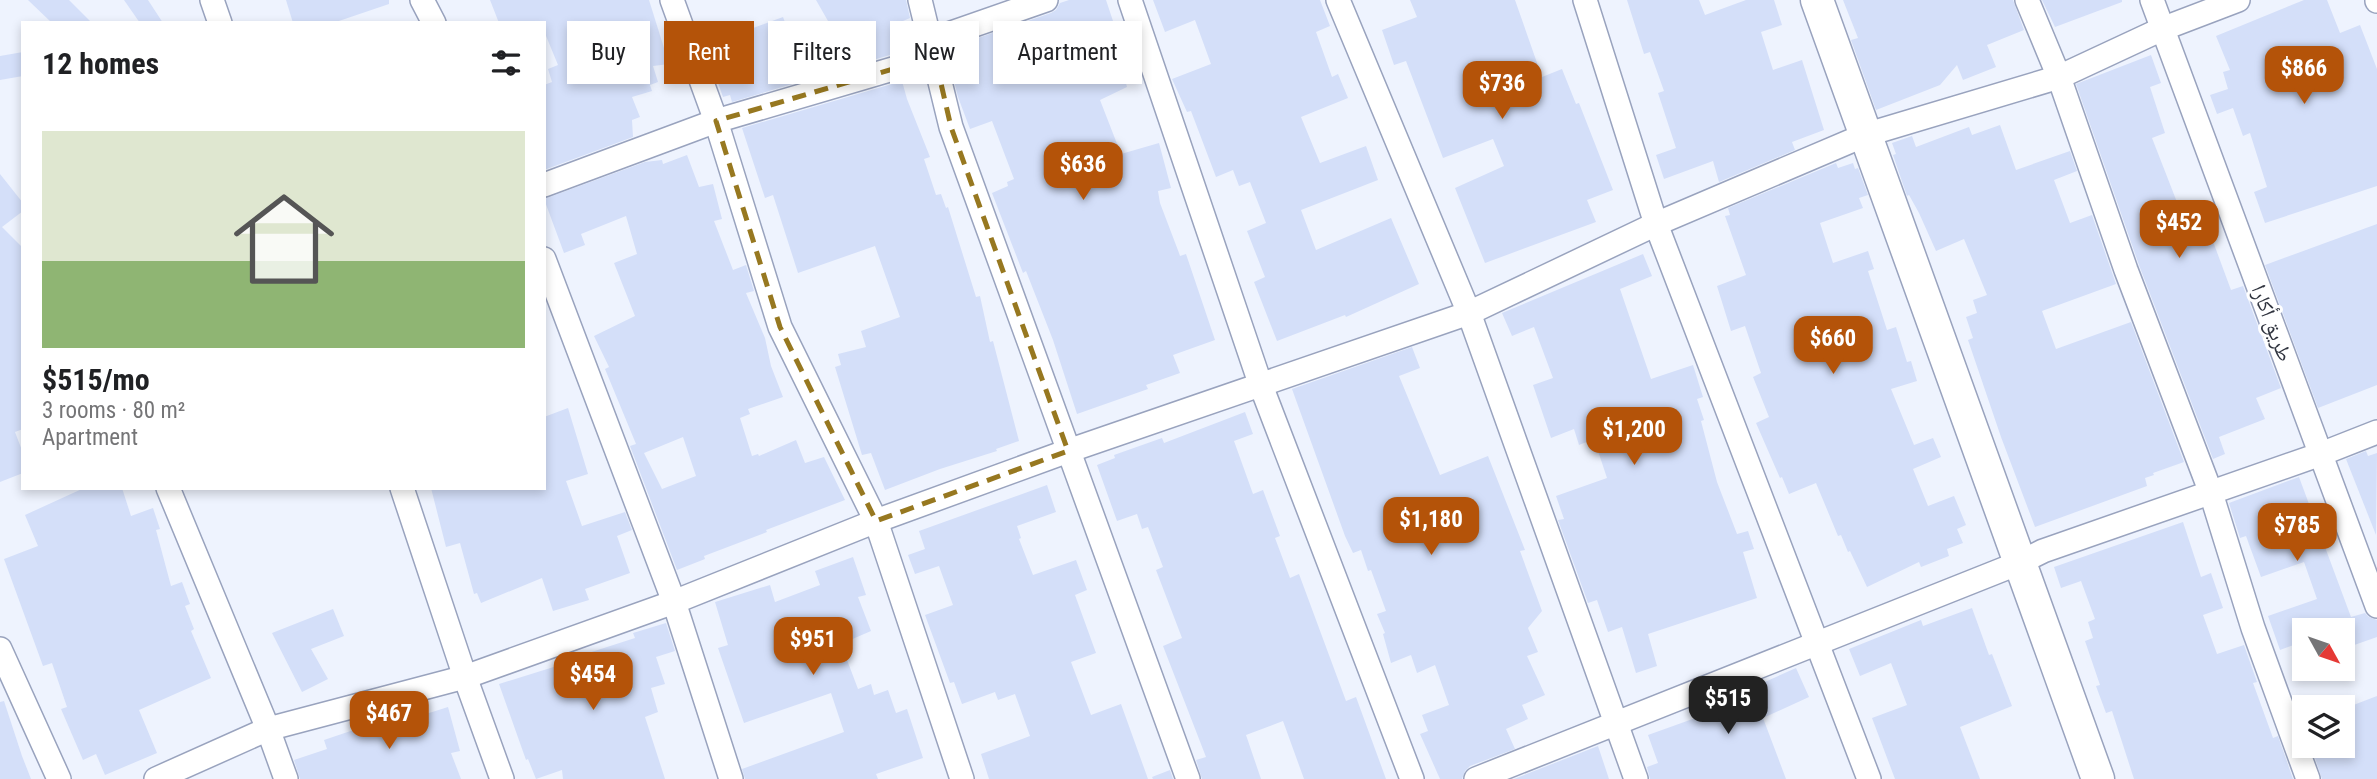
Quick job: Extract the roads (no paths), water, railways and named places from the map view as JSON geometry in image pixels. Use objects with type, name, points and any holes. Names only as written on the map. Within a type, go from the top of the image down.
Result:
[{"type":"street","points":[[212,0],[219,21]]},
{"type":"street","points":[[422,0],[433,21]]},
{"type":"street","points":[[672,0],[716,121],[780,327],[876,522],[962,779]]},
{"type":"street","points":[[920,0],[926,21]]},
{"type":"street","points":[[979,23],[1046,0]]},
{"type":"street","points":[[1130,0],[1260,383],[1412,779]]},
{"type":"street","points":[[1338,0],[1469,313],[1636,779]]},
{"type":"street","points":[[1585,0],[1656,224],[1869,779]]},
{"type":"street","points":[[1817,0],[2098,779]]},
{"type":"street","points":[[2027,0],[2059,77],[2126,270],[2211,493],[2253,628],[2308,779]]},
{"type":"street","name":"طريق أكارا","points":[[2152,0],[2377,606]]},
{"type":"street","points":[[156,779],[268,729],[465,677],[674,602],[876,522],[1068,451],[1469,313],[1656,224],[1865,135],[2059,77],[2162,29],[2238,0]]},
{"type":"street","points":[[546,184],[716,121],[890,70]]},
{"type":"street","points":[[941,84],[951,127],[1188,779]]},
{"type":"street","points":[[546,264],[674,602],[731,779]]},
{"type":"street","points":[[1476,779],[2043,551],[2377,432]]},
{"type":"street","points":[[169,490],[268,729],[286,779]]},
{"type":"street","points":[[402,490],[502,779]]},
{"type":"street","points":[[0,649],[59,779]]}]
